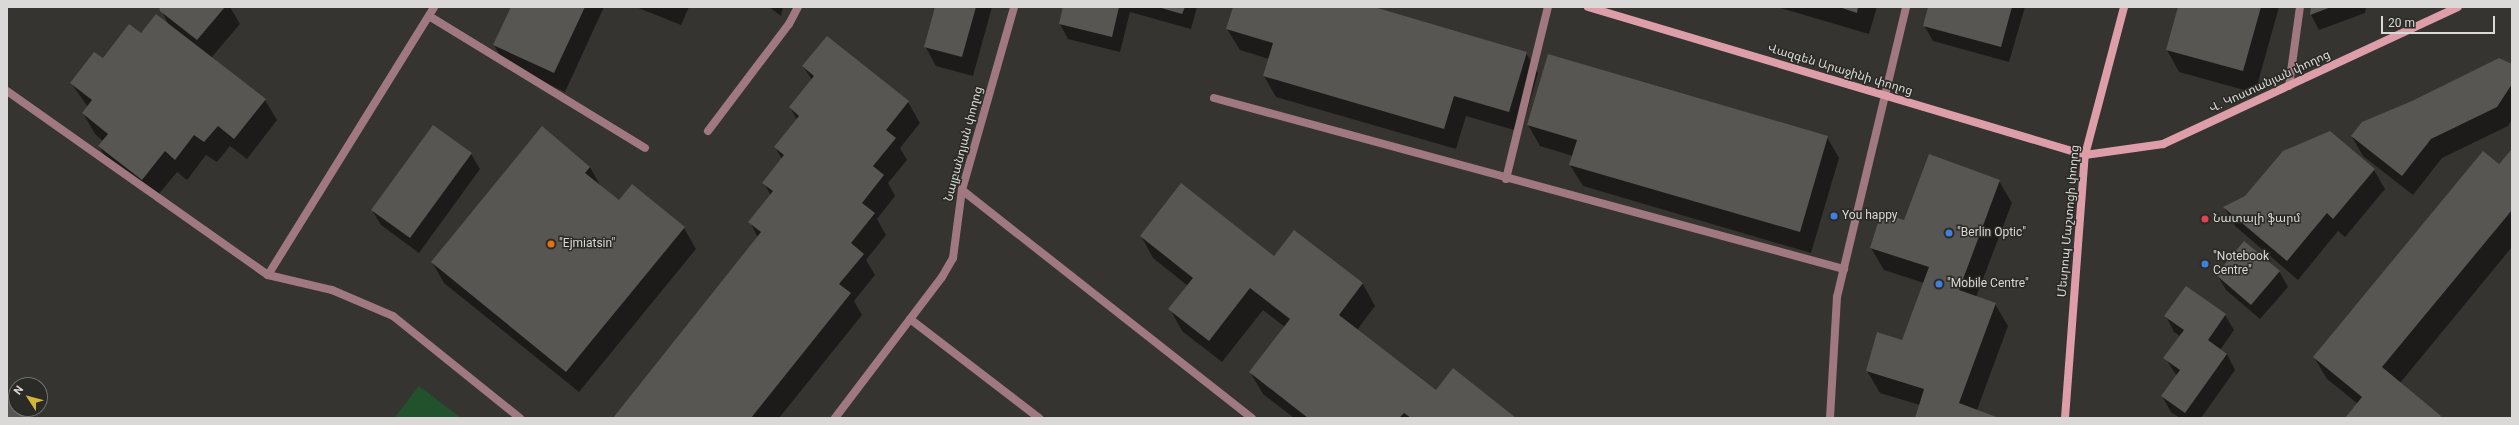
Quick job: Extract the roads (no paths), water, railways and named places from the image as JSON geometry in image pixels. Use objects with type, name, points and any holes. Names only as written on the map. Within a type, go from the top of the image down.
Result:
[{"type":"street","points":[[268,275],[434,7]]},
{"type":"street","points":[[708,131],[789,24],[798,7]]},
{"type":"street","name":"Նալբանդյան փողոց","points":[[835,418],[942,277],[953,258],[962,190],[1014,7]]},
{"type":"street","points":[[1506,179],[1548,7]]},
{"type":"street","name":"Վազգեն Արաջինի փողոց","points":[[1588,7],[2085,155]]},
{"type":"street","points":[[1830,418],[1837,297],[1906,7]]},
{"type":"street","name":"Մեսրոպ Մաշտոցի փողոց","points":[[2065,418],[2085,155],[2124,7]]},
{"type":"street","points":[[2289,86],[2300,7]]},
{"type":"street","name":"Վ. Կոստանյան փողոց","points":[[2085,155],[2163,144],[2458,7]]},
{"type":"street","points":[[429,16],[645,148]]},
{"type":"street","points":[[7,91],[268,275],[332,290],[393,316],[520,418]]},
{"type":"street","points":[[1214,98],[1506,179],[1844,269]]},
{"type":"street","points":[[962,190],[1252,418]]},
{"type":"street","points":[[910,319],[1039,418]]},
{"type":"place","name":"You happy","points":[[1834,216]]},
{"type":"place","name":"Նատալի ֆարմ","points":[[2205,219]]},
{"type":"place","name":"\"Berlin Optic\"","points":[[1949,233]]},
{"type":"place","name":"\"Ejmiatsin\"","points":[[551,244]]},
{"type":"place","name":"\"Notebook Centre\"","points":[[2205,264]]},
{"type":"place","name":"\"Mobile Centre\"","points":[[1939,284]]}]
